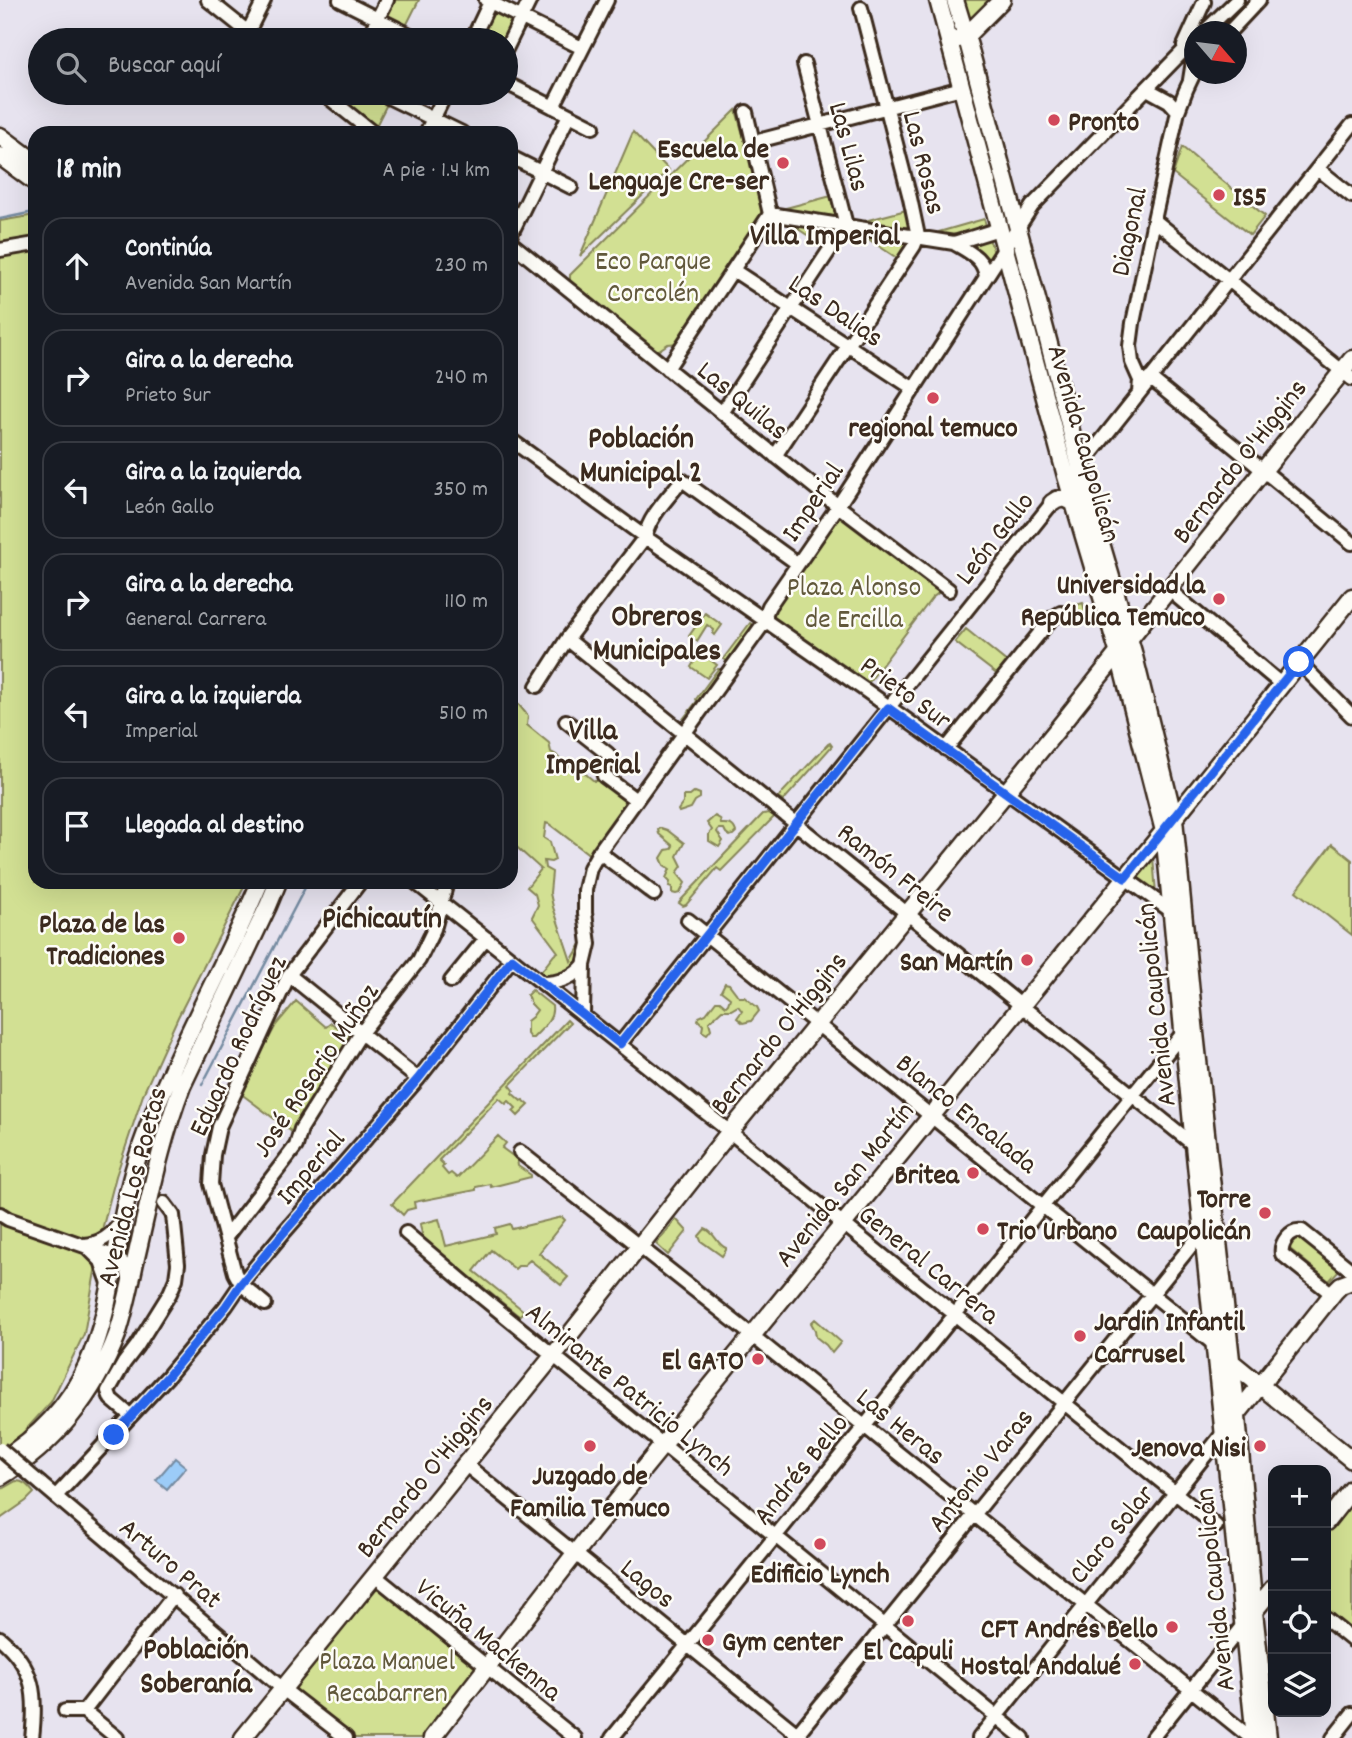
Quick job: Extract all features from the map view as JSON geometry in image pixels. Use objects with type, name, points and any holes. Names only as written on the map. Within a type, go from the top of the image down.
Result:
[{"type":"main road","name":"Avenida Caupolicán","points":[[938,0],[958,39],[1011,206],[1090,506],[1129,637],[1169,825],[1231,1363],[1268,1738]]},
{"type":"main road","name":"Avenida Caupolicán","points":[[955,0],[962,88],[1068,482],[1169,825],[1171,911],[1253,1738]]},
{"type":"main road","points":[[958,39],[1001,0]]},
{"type":"main road","points":[[5,135],[28,150]]},
{"type":"main road","points":[[5,135],[28,156]]},
{"type":"main road","points":[[0,156],[28,176]]},
{"type":"main road","name":"Bernardo O'Higgins","points":[[243,1738],[1056,731],[1263,470],[1349,370]]},
{"type":"main road","points":[[1052,503],[1063,498],[1074,503]]},
{"type":"main road","name":"Avenida San Martín","points":[[432,1738],[575,1554],[1352,597]]},
{"type":"main road","name":"Avenida Los Poetas","points":[[0,1461],[16,1451],[53,1418],[74,1391],[93,1353],[102,1328],[123,1215],[142,1143],[257,889]]},
{"type":"main road","name":"Avenida Los Poetas","points":[[0,1477],[27,1460],[64,1424],[85,1397],[102,1368],[116,1335],[130,1284],[158,1159],[174,1105],[275,889]]},
{"type":"main road","points":[[1332,1294],[1341,1285],[1352,1281]]},
{"type":"main road","name":"Claro Solar","points":[[1224,1432],[1332,1294]]},
{"type":"main road","points":[[1213,1328],[1231,1363],[1352,1460]]},
{"type":"main road","points":[[1331,1516],[1352,1489]]},
{"type":"main road","points":[[1243,1625],[1271,1591]]},
{"type":"street","points":[[208,0],[243,28]]},
{"type":"street","points":[[255,28],[264,0]]},
{"type":"street","points":[[340,0],[396,28]]},
{"type":"street","points":[[374,28],[387,0]]},
{"type":"street","points":[[516,28],[530,0]]},
{"type":"street","points":[[553,107],[607,0]]},
{"type":"street","points":[[1239,21],[1259,0]]},
{"type":"street","points":[[477,28],[488,1],[582,48]]},
{"type":"street","points":[[1204,1],[1209,6],[1232,5]]},
{"type":"street","points":[[1202,21],[1204,1]]},
{"type":"street","points":[[1179,56],[1204,1]]},
{"type":"street","points":[[1214,21],[1232,5]]},
{"type":"street","name":"Las Rosas","points":[[775,456],[918,236],[888,107],[861,8]]},
{"type":"street","name":"Imperial","points":[[583,1015],[584,965],[589,944],[585,890],[590,868],[599,852],[766,620],[769,606],[838,506],[1032,206],[1184,51]]},
{"type":"street","name":"Las Lilas","points":[[722,413],[846,225],[804,64]]},
{"type":"street","name":"Diagonal","points":[[1139,393],[1140,380],[1132,362],[1130,346],[1178,111],[1190,84]]},
{"type":"street","points":[[754,142],[962,88]]},
{"type":"street","points":[[518,89],[593,127]]},
{"type":"street","points":[[1147,89],[1169,101],[1178,111]]},
{"type":"street","points":[[342,105],[365,126]]},
{"type":"street","points":[[404,105],[448,126]]},
{"type":"street","points":[[430,126],[440,105]]},
{"type":"street","points":[[667,369],[770,214],[746,112]]},
{"type":"street","points":[[518,220],[569,115]]},
{"type":"street","name":"León Gallo","points":[[620,1044],[1352,125]]},
{"type":"street","points":[[518,160],[571,187]]},
{"type":"street","points":[[1318,169],[1352,196]]},
{"type":"street","points":[[1011,206],[1021,209],[1032,206]]},
{"type":"street","points":[[770,214],[954,243],[982,263],[986,277]]},
{"type":"street","points":[[1154,220],[1349,370]]},
{"type":"street","points":[[954,243],[999,229]]},
{"type":"street","points":[[0,250],[28,245]]},
{"type":"street","name":"Las Quilas","points":[[518,249],[838,506],[949,590]]},
{"type":"street","name":"Las Dalias","points":[[733,270],[914,389]]},
{"type":"street","points":[[1150,378],[1352,543]]},
{"type":"street","name":"Prieto Sur","points":[[518,445],[1171,911]]},
{"type":"street","points":[[537,686],[567,639],[645,537],[647,527],[682,481],[798,564]]},
{"type":"street","points":[[1168,589],[1281,684]]},
{"type":"street","points":[[946,749],[1051,619],[1061,613]]},
{"type":"street","name":"Ramón Freire","points":[[567,639],[1194,1145],[1209,1161]]},
{"type":"street","points":[[1299,662],[1352,716]]},
{"type":"street","points":[[566,721],[608,754],[604,776],[636,800]]},
{"type":"street","points":[[599,852],[654,894]]},
{"type":"street","name":"Eduardo Rodríguez","points":[[241,1284],[235,1273],[211,1184],[215,1140],[289,975],[355,889]]},
{"type":"street","name":"General Carrera","points":[[424,889],[730,1132],[1216,1526]]},
{"type":"street","name":"José Rosario Muñoz","points":[[226,1237],[296,1146],[301,1129],[361,1033],[419,960],[434,929],[445,889]]},
{"type":"street","name":"Blanco Encalada","points":[[688,920],[1214,1345]]},
{"type":"street","points":[[451,981],[486,938]]},
{"type":"street","name":"Imperial","points":[[56,1496],[168,1376],[285,1231],[418,1079],[512,959]]},
{"type":"street","points":[[543,983],[566,979],[584,965]]},
{"type":"street","points":[[289,975],[418,1079]]},
{"type":"street","name":"Andrés Bello","points":[[612,1738],[1183,1033]]},
{"type":"street","name":"Las Heras","points":[[520,1153],[639,1245],[1253,1738]]},
{"type":"street","points":[[131,1416],[111,1399],[108,1391],[170,1293],[176,1279],[178,1264],[173,1215],[164,1203]]},
{"type":"street","points":[[0,1214],[116,1257],[128,1270],[130,1284]]},
{"type":"street","points":[[83,1245],[100,1242],[110,1236],[123,1215]]},
{"type":"street","name":"Antonio Varas","points":[[798,1737],[1203,1231]]},
{"type":"street","points":[[1332,1294],[1282,1254],[1282,1244],[1291,1233],[1302,1231],[1352,1270]]},
{"type":"street","name":"Almirante Patricio Lynch","points":[[406,1233],[1023,1738]]},
{"type":"street","points":[[83,1245],[101,1261],[111,1288]]},
{"type":"street","points":[[241,1284],[265,1304]]},
{"type":"street","name":"Claro Solar","points":[[979,1738],[1224,1432]]},
{"type":"street","name":"Arturo Prat","points":[[0,1449],[284,1689],[346,1738]]},
{"type":"street","name":"Lagos","points":[[465,1464],[798,1737]]},
{"type":"street","name":"Vicuña Mackenna","points":[[374,1576],[575,1738]]},
{"type":"street","points":[[84,1711],[174,1595]]},
{"type":"street","points":[[1331,1623],[1352,1640]]},
{"type":"street","points":[[1152,1738],[1243,1625]]},
{"type":"street","points":[[0,1638],[12,1648],[27,1670],[39,1710],[32,1738]]},
{"type":"street","points":[[65,1712],[84,1711],[117,1738]]},
{"type":"street","points":[[1333,1738],[1352,1714]]},
{"type":"green space","points":[[392,0],[419,0],[405,28],[384,17]]},
{"type":"green space","points":[[955,0],[1000,0],[966,36]]},
{"type":"green space","points":[[491,6],[516,19],[511,28],[480,28]]},
{"type":"green space","points":[[343,105],[386,105],[376,126],[369,126]]},
{"type":"green space","name":"Eco Parque Corcolén","points":[[736,110],[762,210],[758,221],[679,343],[668,344],[656,352],[570,283],[570,275]]},
{"type":"green space","points":[[633,132],[669,170],[580,256]]},
{"type":"green space","name":"IS5","points":[[1182,147],[1265,216],[1250,235],[1173,174]]},
{"type":"green space","points":[[835,195],[840,217],[782,209]]},
{"type":"green space","points":[[910,209],[915,231],[857,223]]},
{"type":"green space","points":[[28,216],[28,889],[243,889],[178,1017],[144,1092],[116,1176],[103,1226],[84,1334],[51,1402],[22,1434],[0,1452],[0,221]]},
{"type":"green space","points":[[783,219],[840,228],[827,248]]},
{"type":"green space","points":[[984,219],[987,228],[957,237],[941,236],[939,232]]},
{"type":"green space","points":[[856,231],[913,240],[900,260]]},
{"type":"green space","points":[[988,236],[996,258],[988,269],[961,244]]},
{"type":"green space","name":"Plaza Alonso de Ercilla","points":[[841,513],[941,591],[932,598],[867,685],[771,618],[774,609]]},
{"type":"green space","points":[[1083,603],[1086,616],[1066,623],[1062,609]]},
{"type":"green space","points":[[705,613],[722,625],[715,635],[714,630],[707,625],[697,641],[689,636]]},
{"type":"green space","points":[[750,623],[755,626],[729,663],[723,659]]},
{"type":"green space","points":[[966,629],[1008,663],[998,675],[955,642]]},
{"type":"green space","points":[[700,652],[717,665],[707,678],[691,667]]},
{"type":"green space","points":[[718,669],[724,671],[687,722],[684,721],[696,699]]},
{"type":"green space","points":[[518,704],[528,716],[527,725],[549,743],[551,752],[560,759],[563,770],[575,765],[594,781],[603,779],[623,799],[626,806],[590,855],[546,823],[544,838],[550,842],[555,860],[544,861],[545,868],[552,872],[550,893],[571,961],[584,939],[583,951],[576,963],[566,973],[553,977],[540,973],[558,952],[532,917],[538,905],[535,894],[527,887],[541,869],[518,848]]},
{"type":"green space","points":[[828,744],[832,746],[783,801],[778,798]]},
{"type":"green space","points":[[695,792],[700,794],[700,798],[691,808],[679,812],[683,796],[690,796]]},
{"type":"green space","points":[[763,814],[775,816],[721,871],[717,868],[686,905],[679,903]]},
{"type":"green space","points":[[715,816],[720,819],[721,824],[732,826],[736,832],[730,836],[724,829],[719,829],[717,832],[723,841],[719,847],[709,841],[712,830],[707,823]]},
{"type":"green space","points":[[661,828],[684,843],[677,856],[682,866],[677,873],[685,883],[680,893],[672,893],[670,882],[666,878],[670,869],[664,865],[661,858],[666,850],[673,846],[659,834],[658,830]]},
{"type":"green space","points":[[1332,844],[1352,860],[1352,935],[1296,891]]},
{"type":"green space","points":[[1153,857],[1156,893],[1136,878]]},
{"type":"green space","points":[[725,983],[759,1011],[751,1021],[743,1023],[737,1018],[742,1011],[738,1006],[731,1010],[722,1010],[709,1022],[711,1029],[707,1034],[702,1031],[703,1025],[698,1020],[699,1017],[706,1014],[716,1001],[726,1006],[728,1004],[730,998],[721,991]]},
{"type":"green space","points":[[532,990],[552,1006],[552,1011],[547,1024],[530,1038],[527,1034],[527,1021],[537,1010],[527,995]]},
{"type":"green space","points":[[296,1001],[326,1027],[331,1023],[353,1038],[292,1132],[240,1093],[276,1025]]},
{"type":"green space","points":[[567,1020],[570,1023],[510,1085],[514,1090],[512,1093],[529,1105],[518,1116],[513,1111],[516,1108],[509,1101],[506,1104],[499,1098],[439,1160],[448,1175],[451,1173],[457,1178],[498,1136],[506,1143],[502,1148],[517,1159],[518,1166],[531,1177],[414,1202],[415,1208],[407,1210],[403,1215],[392,1204]]},
{"type":"green space","points":[[562,1217],[565,1220],[539,1253],[568,1277],[561,1285],[530,1260],[515,1269],[491,1250],[474,1271],[524,1311],[519,1316],[423,1239],[420,1224],[439,1219],[446,1246],[496,1234],[495,1228],[510,1224],[512,1229]]},
{"type":"green space","points":[[676,1219],[687,1231],[668,1255],[656,1244]]},
{"type":"green space","points":[[705,1229],[726,1248],[722,1256],[701,1241],[699,1236]]},
{"type":"green space","points":[[1296,1236],[1341,1268],[1329,1281],[1290,1249],[1289,1245]]},
{"type":"green space","points":[[815,1319],[841,1342],[832,1353],[816,1337],[811,1323]]},
{"type":"green space","points":[[16,1481],[24,1483],[34,1493],[0,1519],[0,1490]]},
{"type":"green space","points":[[1352,1503],[1352,1634],[1331,1617],[1331,1529]]},
{"type":"green space","name":"Plaza Manuel Recabarren","points":[[378,1587],[479,1667],[422,1738],[350,1738],[297,1695],[296,1688],[373,1589]]},
{"type":"water","points":[[175,1458],[186,1467],[167,1489],[156,1480]]},
{"type":"waterway","points":[[0,219],[28,213]]},
{"type":"waterway","points":[[202,1085],[304,889]]},
{"type":"place","name":"Pronto","points":[[1054,120]]},
{"type":"place","name":"Escuela de Lenguaje Cre-ser","points":[[783,163]]},
{"type":"place","name":"IS5","points":[[1219,195]]},
{"type":"place","name":"regional temuco","points":[[933,398]]},
{"type":"place","name":"Universidad la República Temuco","points":[[1219,599]]},
{"type":"place","name":"Plaza de las Tradiciones","points":[[179,938]]},
{"type":"place","name":"San Martín","points":[[1027,960]]},
{"type":"place","name":"Britea","points":[[973,1173]]},
{"type":"place","name":"Torre Caupolicán","points":[[1265,1213]]},
{"type":"place","name":"Trio Urbano","points":[[983,1229]]},
{"type":"place","name":"Jardin Infantil Carrusel","points":[[1080,1336]]},
{"type":"place","name":"El GATO","points":[[758,1359]]},
{"type":"place","name":"Juzgado de Familia Temuco","points":[[590,1446]]},
{"type":"place","name":"Jenova Nisi","points":[[1260,1446]]},
{"type":"place","name":"Edificio Lynch","points":[[820,1544]]},
{"type":"place","name":"El Capuli","points":[[908,1621]]},
{"type":"place","name":"CFT Andrés Bello","points":[[1172,1627]]},
{"type":"place","name":"Gym center","points":[[708,1640]]},
{"type":"place","name":"Hostal Andalué","points":[[1135,1664]]},
{"type":"district","name":"Villa Imperial","points":[[825,234]]},
{"type":"district","name":"Población Municipal 2","points":[[641,454]]},
{"type":"district","name":"Obreros Municipales","points":[[657,632]]},
{"type":"district","name":"Villa Imperial","points":[[593,746]]},
{"type":"district","name":"Pichicautín","points":[[382,917]]},
{"type":"district","name":"Población Soberanía","points":[[196,1665]]},
{"type":"route","points":[[114,1435],[168,1376],[285,1231],[418,1079],[512,959],[620,1044],[888,708],[1125,878],[1299,662]]}]
